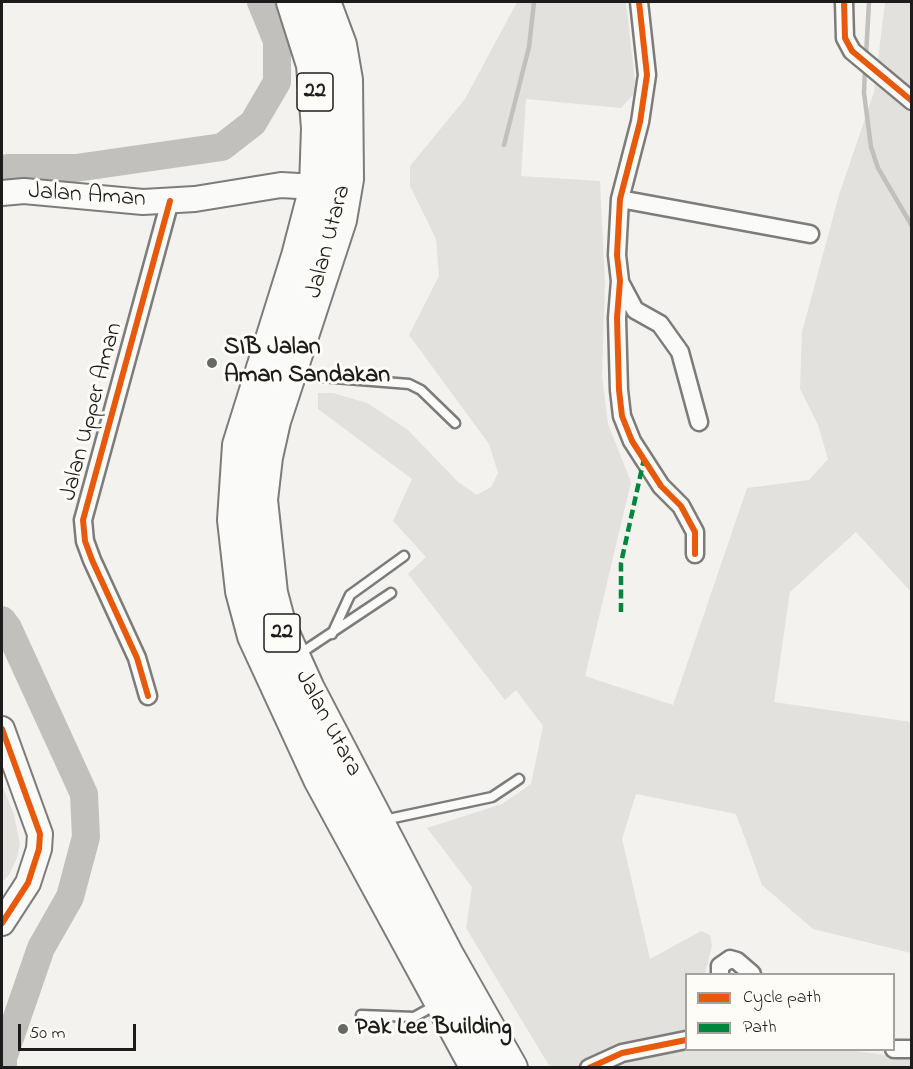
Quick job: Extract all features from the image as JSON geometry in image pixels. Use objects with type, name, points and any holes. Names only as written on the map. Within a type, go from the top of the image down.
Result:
[{"type":"highway","name":"Jalan Utara","points":[[293,2],[313,65],[318,128],[316,187],[298,256],[239,445],[234,520],[236,554],[254,636],[272,679],[320,779],[477,1068]]},
{"type":"highway","points":[[316,187],[329,185],[335,178],[338,163],[332,80],[318,2]]},
{"type":"highway","name":"Jalan Utara","points":[[324,2],[340,45],[346,80],[347,179],[340,220],[274,422],[261,500],[262,530],[271,593],[280,627],[293,658],[447,955],[511,1068]]},
{"type":"street","points":[[639,2],[647,75],[645,98],[620,199],[617,255],[620,281],[617,318],[622,416],[644,459],[688,518],[694,532],[694,554]]},
{"type":"street","points":[[844,2],[845,38],[856,54],[912,101]]},
{"type":"street","name":"Jalan Aman","points":[[2,193],[24,191],[143,202],[170,201],[281,185],[316,187]]},
{"type":"street","points":[[620,199],[810,234]]},
{"type":"street","name":"Jalan Upper Aman","points":[[148,696],[137,658],[85,541],[83,519],[170,201]]},
{"type":"street","points":[[620,281],[635,310],[660,324],[680,352],[699,422]]},
{"type":"street","points":[[2,729],[40,834],[39,849],[28,883],[2,923]]},
{"type":"street","points":[[720,973],[720,966],[730,959],[737,961],[750,973]]},
{"type":"street","points":[[589,1068],[622,1053],[685,1040]]},
{"type":"street","points":[[895,1049],[912,1049]]},
{"type":"lane","points":[[290,374],[409,384],[421,390],[455,423]]},
{"type":"lane","points":[[332,635],[350,595],[404,556]]},
{"type":"lane","points":[[293,658],[332,635],[391,593]]},
{"type":"lane","points":[[377,821],[492,796],[519,779]]},
{"type":"lane","points":[[362,1015],[414,1017],[442,1002]]},
{"type":"shaded area","points":[[517,2],[626,2],[635,82],[633,95],[621,108],[526,99],[521,176],[600,181],[605,284],[602,375],[608,424],[631,482],[585,676],[673,705],[747,488],[809,480],[828,459],[818,425],[800,389],[802,332],[839,195],[874,92],[885,2],[911,2],[911,592],[856,532],[790,592],[774,702],[911,722],[911,953],[813,929],[762,885],[736,814],[636,794],[622,839],[650,959],[701,931],[710,935],[712,946],[705,973],[685,973],[685,1051],[855,1051],[911,1058],[911,1067],[550,1067],[466,928],[472,887],[427,828],[502,804],[531,784],[543,726],[516,690],[505,700],[408,574],[426,557],[393,521],[412,479],[318,409],[318,393],[333,393],[367,403],[408,430],[458,482],[477,495],[491,487],[498,473],[489,444],[409,335],[439,276],[436,239],[410,186],[410,166],[465,99]]},
{"type":"shaded area","points":[[2,784],[14,815],[20,844],[17,858],[9,875],[2,882]]},
{"type":"waterway","points":[[2,177],[8,168],[76,168],[222,147],[253,123],[277,82],[277,41],[261,2]]},
{"type":"waterway","points":[[504,145],[529,47],[534,2]]},
{"type":"waterway","points":[[866,56],[869,2]]},
{"type":"waterway","points":[[865,68],[864,93],[871,147],[878,168],[912,226]]},
{"type":"waterway","points":[[2,620],[8,628],[84,794],[86,837],[70,897],[41,948],[3,1058],[3,1068]]},
{"type":"marked path","points":[[621,612],[621,563],[644,459]]},
{"type":"cycle path","points":[[639,2],[647,75],[640,122],[620,199],[617,255],[620,281],[617,318],[619,390],[622,416],[632,441],[661,486],[681,506],[695,532],[695,554]]},
{"type":"cycle path","points":[[844,2],[845,38],[852,51],[912,101]]},
{"type":"cycle path","points":[[148,696],[137,658],[92,560],[85,541],[83,520],[170,201]]},
{"type":"cycle path","points":[[2,729],[40,834],[39,849],[28,883],[2,923]]},
{"type":"cycle path","points":[[589,1068],[622,1053],[685,1040]]},
{"type":"place","name":"SIB Jalan Aman Sandakan","points":[[212,363]]},
{"type":"place","name":"Pak Lee Building","points":[[343,1029]]}]
